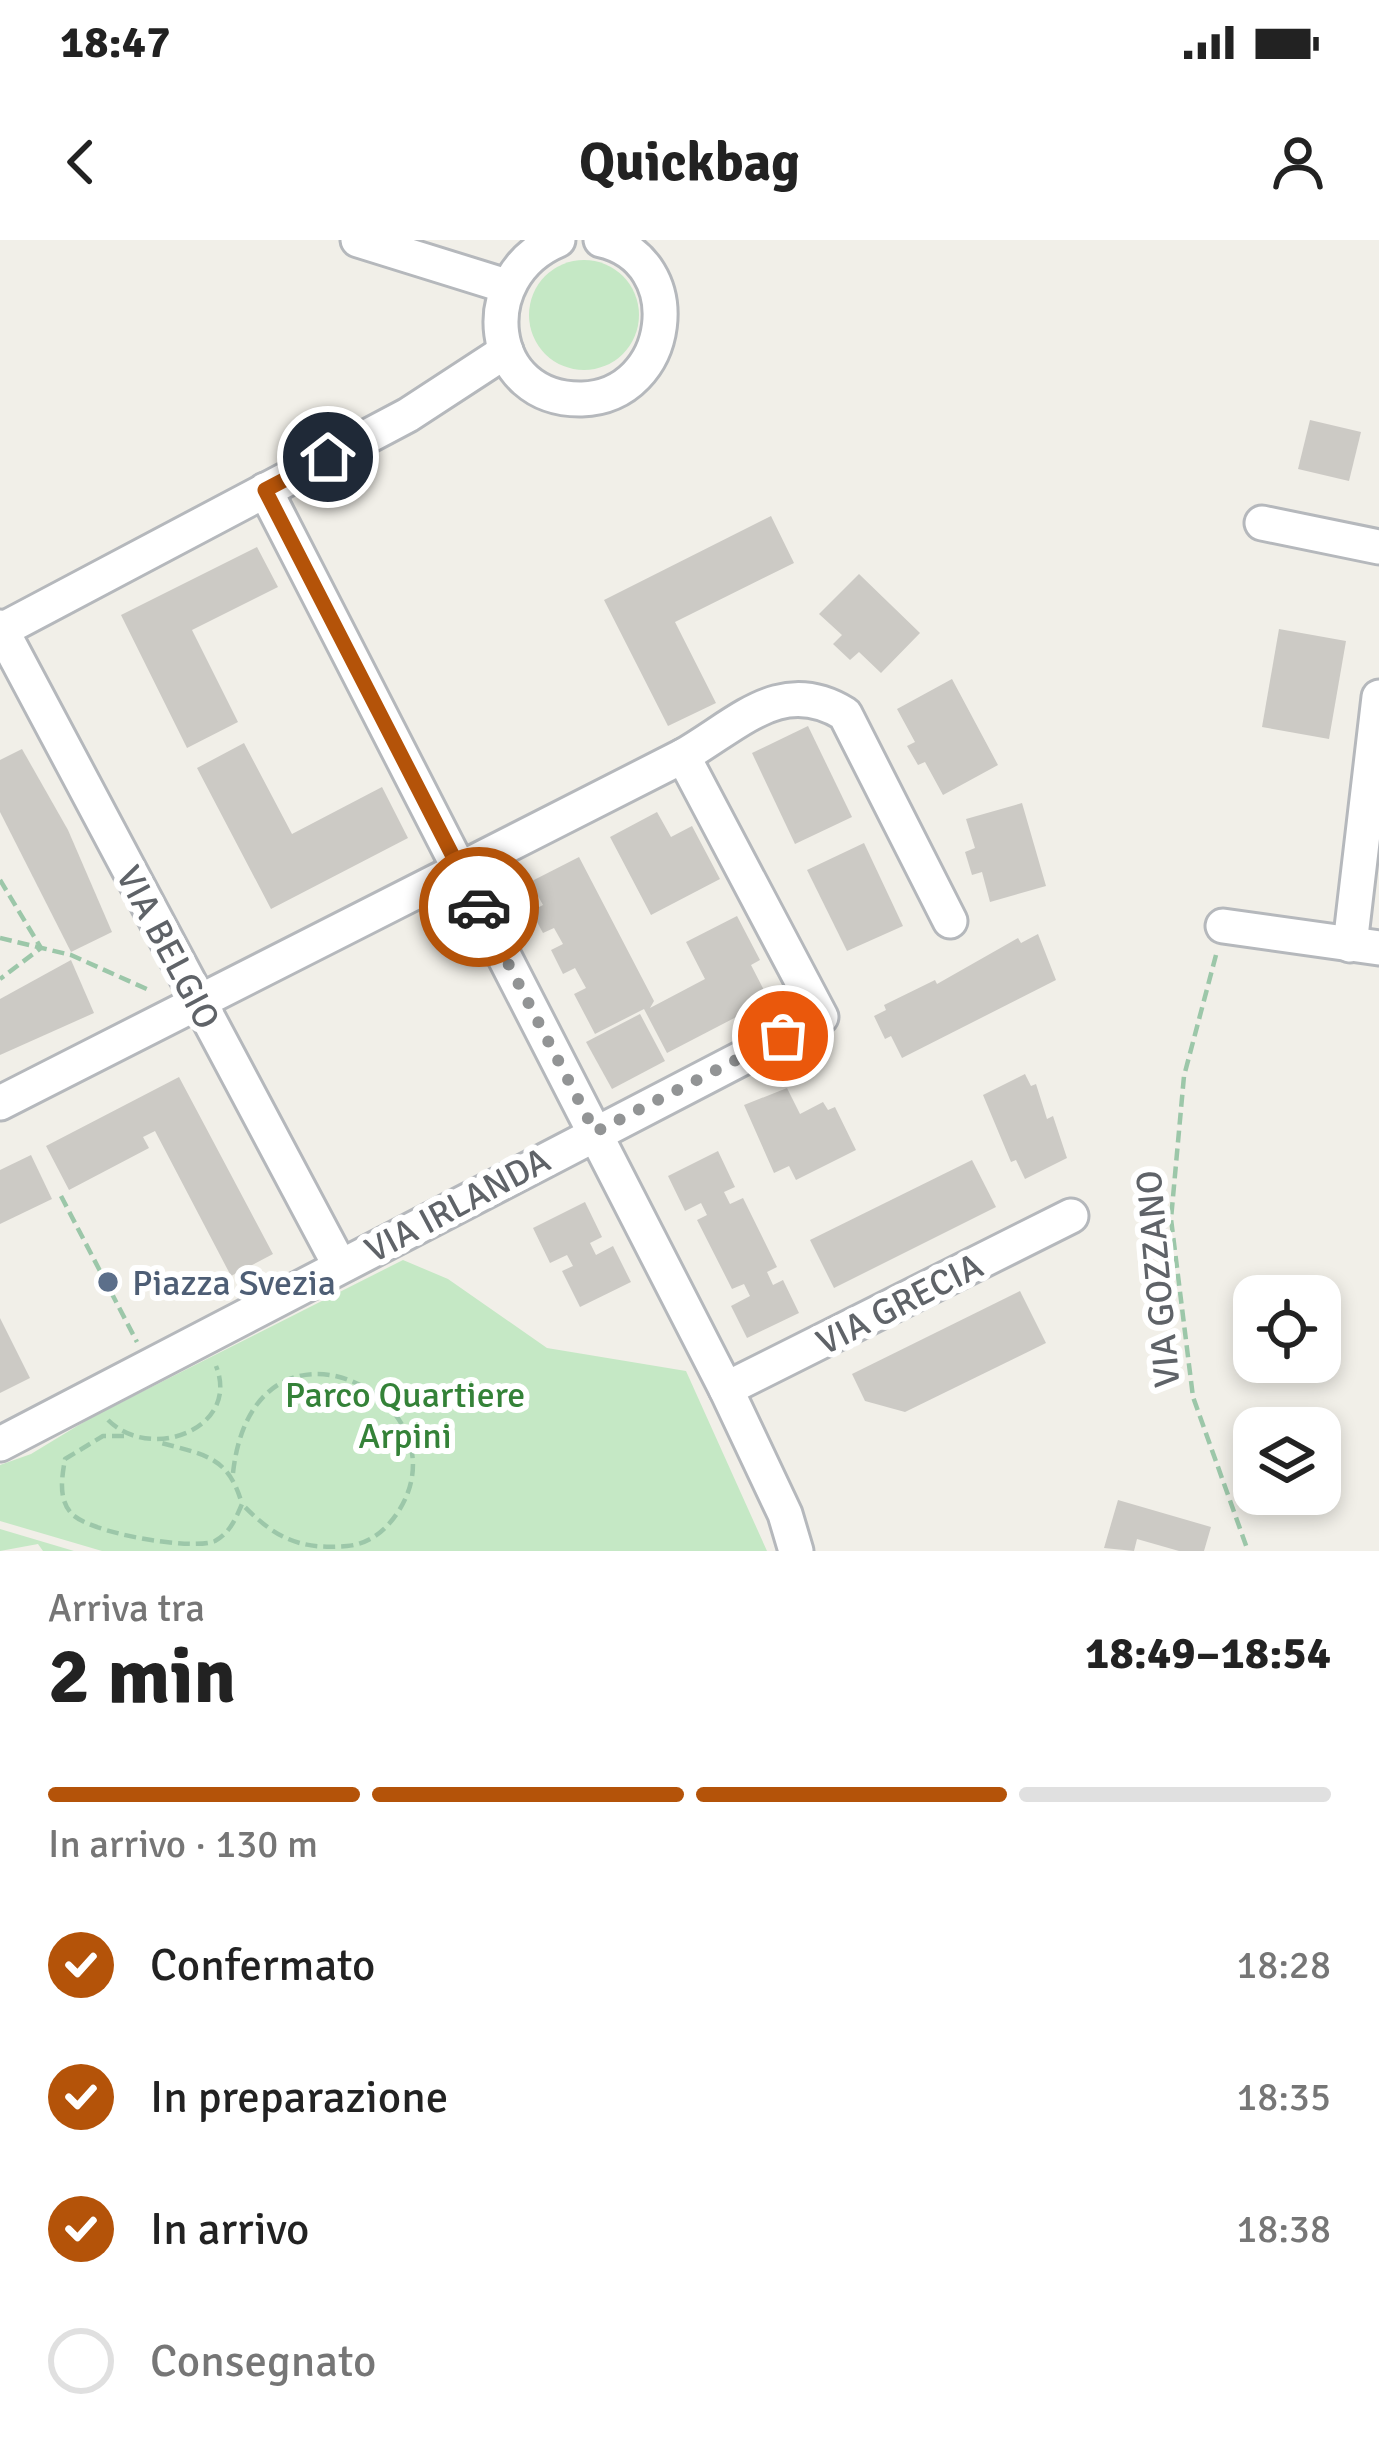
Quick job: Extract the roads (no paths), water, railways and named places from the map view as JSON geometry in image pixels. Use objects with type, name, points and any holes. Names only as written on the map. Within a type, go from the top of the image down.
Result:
[{"type":"street","points":[[358,240],[506,286]]},
{"type":"street","points":[[558,240],[519,264],[506,286],[500,329],[506,351],[518,370],[556,396],[601,397],[640,374],[661,334],[658,291],[632,255],[601,240]]},
{"type":"street","points":[[1,630],[408,415],[506,351]]},
{"type":"street","points":[[265,490],[727,1389],[785,1514],[796,1551]]},
{"type":"street","points":[[1262,523],[1379,547]]},
{"type":"street","name":"VIA BELGIO","points":[[1,630],[340,1266]]},
{"type":"street","points":[[0,1103],[458,866],[683,756],[788,695],[820,698],[845,715],[950,921]]},
{"type":"street","points":[[1223,926],[1365,946],[1379,697]]},
{"type":"street","name":"VIA IRLANDA","points":[[0,1444],[821,1017],[683,756]]},
{"type":"street","name":"VIA GRECIA","points":[[727,1389],[1071,1216]]},
{"type":"place","name":"Piazza Svezia","points":[[108,1282]]},
{"type":"park label","name":"Parco Quartiere Arpini","points":[[405,1414]]}]
